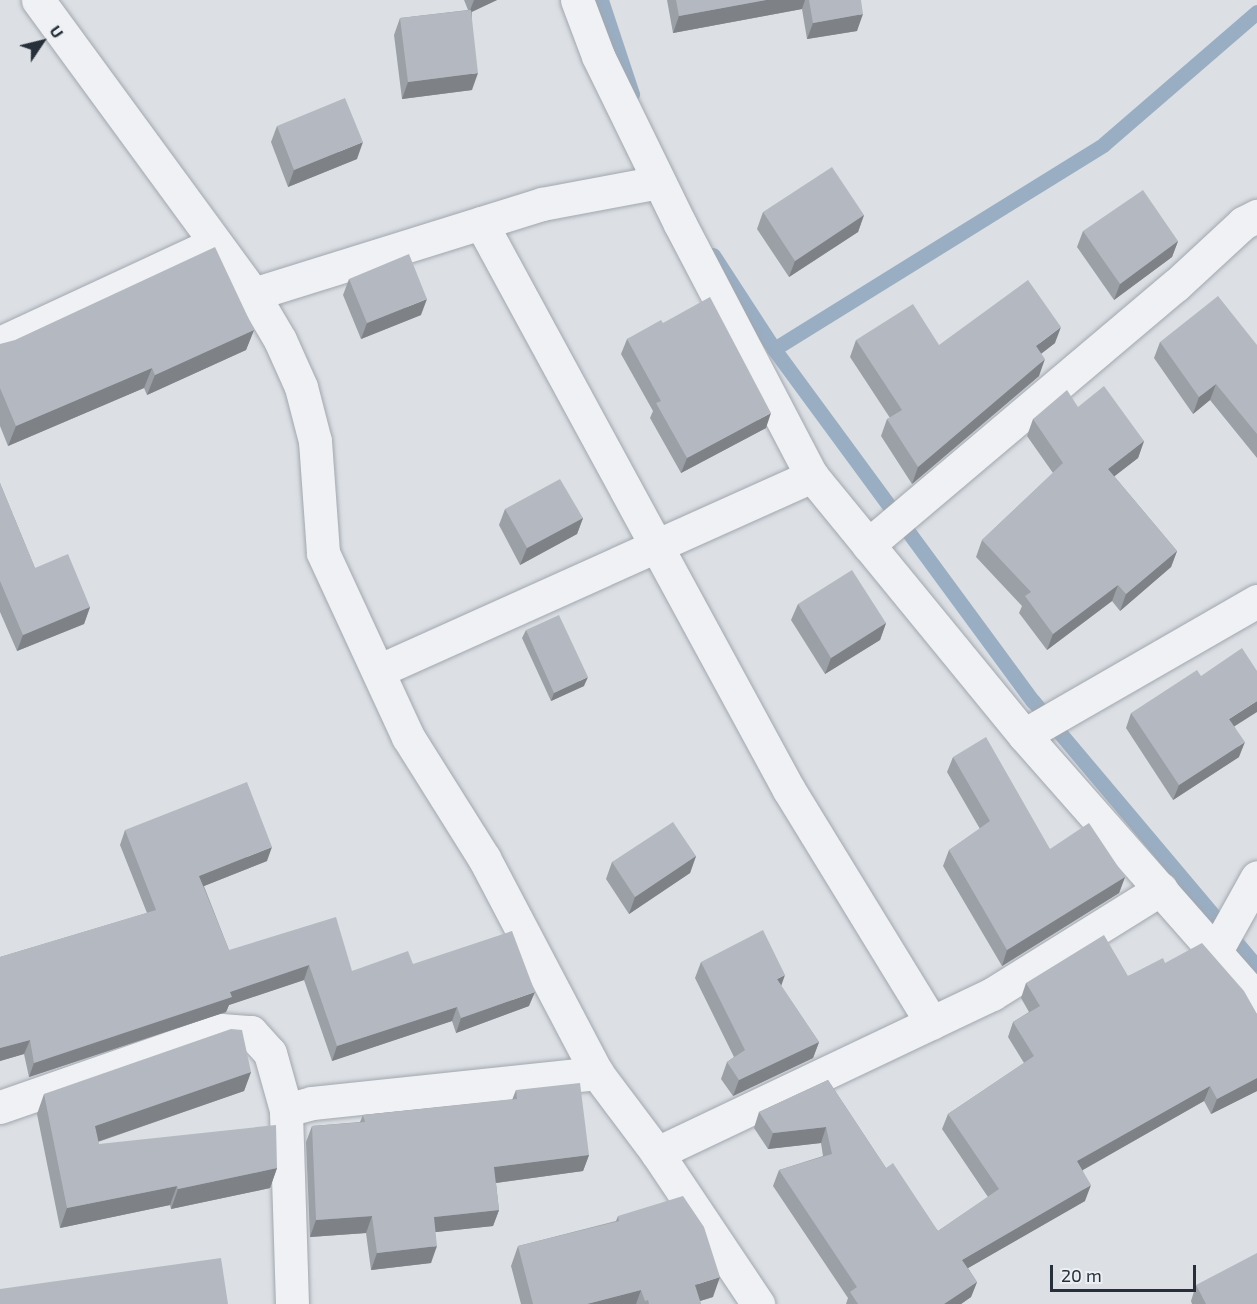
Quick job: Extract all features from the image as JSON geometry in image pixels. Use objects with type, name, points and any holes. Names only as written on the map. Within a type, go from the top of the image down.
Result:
[{"type":"street","points":[[38,0],[253,294],[280,340],[301,387],[315,441],[323,553],[408,737],[484,858],[597,1073],[657,1152],[758,1304]]},
{"type":"street","points":[[577,0],[598,56],[659,182],[812,476],[1024,735],[1216,949],[1257,999]]},
{"type":"street","points":[[253,294],[542,204],[659,182]]},
{"type":"street","points":[[868,545],[1166,294],[1243,223],[1257,216]]},
{"type":"street","points":[[481,223],[789,790],[932,1023]]},
{"type":"street","points":[[0,343],[215,243]]},
{"type":"street","points":[[378,671],[812,476]]},
{"type":"street","points":[[1024,735],[1257,601]]},
{"type":"street","points":[[1216,949],[1257,877]]},
{"type":"street","points":[[657,1152],[992,994],[1161,889]]},
{"type":"street","points":[[0,1107],[221,1030],[251,1032],[270,1053],[286,1110],[292,1304]]},
{"type":"street","points":[[286,1110],[312,1103],[597,1073]]},
{"type":"building","points":[[676,0],[766,0],[679,16]]},
{"type":"building","points":[[809,0],[861,0],[863,14],[813,23]]},
{"type":"building","points":[[471,10],[478,73],[408,82],[400,18]]},
{"type":"building","points":[[345,98],[363,142],[294,170],[277,126]]},
{"type":"building","points":[[832,167],[864,215],[795,261],[763,212]]},
{"type":"building","points":[[1143,190],[1178,241],[1120,284],[1083,231]]},
{"type":"building","points":[[215,247],[254,330],[155,375],[152,368],[16,426],[0,388],[0,344],[15,340]]},
{"type":"building","points":[[409,254],[427,299],[367,323],[349,279]]},
{"type":"building","points":[[1028,280],[1061,327],[1036,346],[1045,359],[918,467],[887,419],[902,410],[856,340],[913,304],[939,345]]},
{"type":"building","points":[[1218,296],[1257,345],[1257,434],[1216,384],[1199,397],[1160,342]]},
{"type":"building","points":[[710,297],[771,413],[687,458],[656,403],[661,401],[627,339],[661,320],[663,323]]},
{"type":"building","points":[[1104,386],[1144,441],[1108,469],[1177,551],[1126,594],[1118,585],[1053,634],[1025,596],[1031,592],[982,540],[1063,463],[1033,419],[1067,390],[1078,407]]},
{"type":"building","points":[[560,479],[583,518],[527,548],[505,509]]},
{"type":"building","points":[[0,483],[35,568],[68,554],[90,607],[23,635],[0,581]]},
{"type":"building","points":[[852,570],[886,623],[831,658],[798,604]]},
{"type":"building","points":[[559,615],[588,677],[554,693],[526,630]]},
{"type":"building","points":[[1242,648],[1257,671],[1257,701],[1229,719],[1245,742],[1179,785],[1131,713],[1197,670],[1201,676]]},
{"type":"building","points":[[986,737],[1050,849],[1089,823],[1125,877],[1007,950],[949,850],[990,821],[953,757]]},
{"type":"building","points":[[247,782],[272,847],[199,876],[229,950],[336,917],[352,971],[408,951],[413,964],[512,931],[535,992],[461,1018],[457,1007],[337,1046],[309,965],[230,992],[232,997],[34,1063],[30,1040],[0,1048],[0,957],[156,910],[125,830]]},
{"type":"building","points":[[673,822],[696,856],[635,897],[612,862]]},
{"type":"building","points":[[763,930],[785,975],[777,979],[819,1042],[739,1080],[727,1062],[745,1050],[701,962]]},
{"type":"building","points":[[1104,935],[1128,976],[1163,958],[1165,963],[1202,943],[1244,991],[1257,1014],[1257,1078],[1217,1099],[1210,1086],[1077,1161],[1091,1185],[962,1260],[977,1282],[944,1304],[858,1304],[850,1292],[857,1287],[779,1170],[832,1154],[826,1127],[773,1133],[759,1112],[828,1080],[886,1168],[893,1163],[938,1231],[999,1189],[948,1114],[1034,1056],[1013,1022],[1040,1006],[1026,983]]},
{"type":"building","points":[[231,1029],[242,1030],[251,1072],[95,1126],[99,1144],[276,1125],[277,1168],[178,1189],[177,1186],[67,1208],[44,1094]]},
{"type":"building","points":[[580,1083],[589,1155],[494,1167],[499,1210],[434,1217],[437,1246],[377,1253],[372,1216],[316,1220],[312,1126],[365,1122],[363,1115],[517,1099],[516,1090]]},
{"type":"building","points":[[683,1196],[704,1227],[720,1277],[695,1285],[701,1304],[649,1304],[648,1300],[645,1301],[641,1290],[587,1304],[533,1304],[518,1246],[619,1221],[618,1216]]},
{"type":"building","points":[[1257,1253],[1257,1304],[1206,1304],[1196,1285]]},
{"type":"building","points":[[221,1258],[228,1304],[0,1304],[0,1289]]},
{"type":"waterway","points":[[601,0],[632,94]]},
{"type":"waterway","points":[[774,349],[1104,144],[1257,12]]},
{"type":"waterway","points":[[713,255],[774,349],[1033,701],[1257,967]]}]
